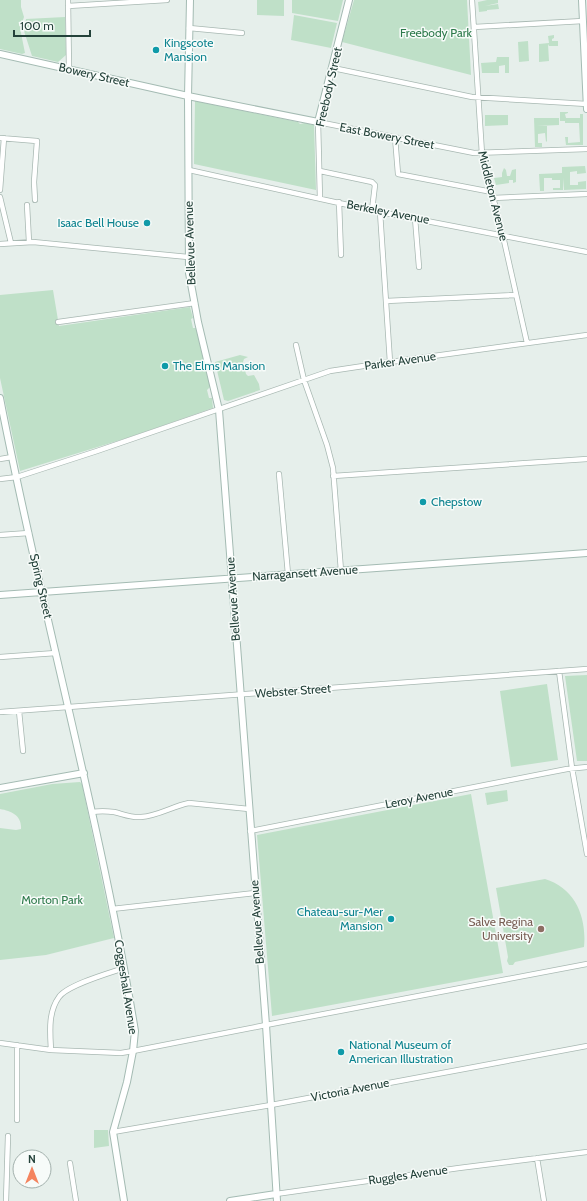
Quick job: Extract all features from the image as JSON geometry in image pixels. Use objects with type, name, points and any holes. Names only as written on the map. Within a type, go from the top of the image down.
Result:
[{"type":"main road","name":"Bellevue Avenue","points":[[190,0],[188,96],[188,273],[219,410],[266,1025],[277,1201]]},
{"type":"main road","name":"Freebody Street","points":[[318,122],[349,0]]},
{"type":"main road","points":[[582,0],[586,49],[587,109]]},
{"type":"main road","name":"Bowery Street","points":[[0,54],[188,96]]},
{"type":"main road","name":"East Bowery Street","points":[[188,96],[318,122]]},
{"type":"main road","name":"Spring Street","points":[[0,398],[1,412],[17,476],[84,773]]},
{"type":"main road","name":"Narragansett Avenue","points":[[0,595],[587,554]]},
{"type":"main road","points":[[0,788],[84,773]]},
{"type":"main road","name":"Coggeshall Avenue","points":[[84,773],[124,968],[135,1031],[127,1082],[114,1132],[124,1201]]},
{"type":"main road","name":"Ruggles Avenue","points":[[230,1201],[276,1194]]},
{"type":"street","points":[[68,0],[69,70]]},
{"type":"street","points":[[68,6],[167,0]]},
{"type":"street","name":"Middleton Avenue","points":[[472,0],[482,154],[494,198],[527,343]]},
{"type":"street","points":[[474,27],[583,21]]},
{"type":"street","points":[[189,28],[242,34]]},
{"type":"street","points":[[332,68],[478,98],[587,104]]},
{"type":"street","name":"East Bowery Street","points":[[318,122],[482,154],[587,149]]},
{"type":"street","name":"Freebody Street","points":[[318,122],[320,198]]},
{"type":"street","points":[[395,137],[398,174],[492,192]]},
{"type":"street","points":[[0,190],[2,138],[37,141],[34,182],[35,200]]},
{"type":"street","name":"Berkeley Avenue","points":[[189,170],[380,212],[587,252]]},
{"type":"street","points":[[320,171],[372,182],[375,185],[372,210]]},
{"type":"street","points":[[494,198],[587,194]]},
{"type":"street","points":[[0,197],[11,243]]},
{"type":"street","points":[[339,202],[341,255]]},
{"type":"street","points":[[26,205],[29,242]]},
{"type":"street","points":[[380,212],[390,362]]},
{"type":"street","points":[[415,218],[419,267]]},
{"type":"street","points":[[0,244],[29,242],[188,257]]},
{"type":"street","points":[[386,302],[516,296]]},
{"type":"street","points":[[58,322],[194,303]]},
{"type":"street","name":"Parker Avenue","points":[[0,479],[17,476],[219,410],[330,371],[587,335]]},
{"type":"street","points":[[296,345],[304,380],[327,445],[333,476],[341,571]]},
{"type":"street","points":[[0,459],[12,457]]},
{"type":"street","points":[[333,476],[587,459]]},
{"type":"street","points":[[279,474],[288,574]]},
{"type":"street","points":[[0,535],[29,533]]},
{"type":"street","points":[[0,657],[56,653]]},
{"type":"street","name":"Webster Street","points":[[0,712],[587,669]]},
{"type":"street","points":[[559,671],[572,768],[587,854]]},
{"type":"street","points":[[19,711],[23,751]]},
{"type":"street","name":"Leroy Avenue","points":[[250,831],[572,768],[587,767]]},
{"type":"street","points":[[92,812],[114,812],[134,817],[142,817],[150,816],[189,803],[249,808]]},
{"type":"street","points":[[112,908],[255,893]]},
{"type":"street","points":[[0,1043],[40,1050],[121,1053],[587,964]]},
{"type":"street","points":[[51,1050],[51,1016],[59,996],[72,987],[124,968]]},
{"type":"street","points":[[17,1045],[17,1120]]},
{"type":"street","name":"Victoria Avenue","points":[[114,1132],[271,1105],[587,1046]]},
{"type":"street","points":[[6,1201],[8,1136]]},
{"type":"street","name":"Ruggles Avenue","points":[[276,1194],[459,1168],[587,1152]]},
{"type":"street","points":[[537,1158],[544,1201]]},
{"type":"street","points":[[70,1163],[76,1201]]},
{"type":"green space","points":[[0,0],[21,0],[21,7],[24,17],[21,26],[21,33],[25,53],[22,54],[0,49]]},
{"type":"green space","points":[[257,0],[284,0],[284,16],[257,15]]},
{"type":"green space","points":[[292,0],[343,0],[338,21],[292,13]]},
{"type":"green space","name":"Freebody Park","points":[[354,0],[467,0],[471,75],[342,42]]},
{"type":"green space","points":[[498,0],[498,3],[485,6],[498,4],[499,9],[479,12],[478,2]]},
{"type":"green space","points":[[294,15],[337,23],[331,48],[291,40]]},
{"type":"green space","points":[[65,17],[66,55],[58,62],[32,56],[24,31],[26,19]]},
{"type":"green space","points":[[554,35],[552,41],[558,41],[558,46],[549,46],[548,44],[549,61],[539,62],[539,44],[549,43],[548,36]]},
{"type":"green space","points":[[528,41],[529,61],[519,62],[518,42]]},
{"type":"green space","points":[[497,57],[509,57],[509,73],[505,73],[505,65],[499,66],[499,73],[482,73],[481,63],[496,62]]},
{"type":"green space","points":[[195,101],[298,122],[300,124],[305,123],[314,125],[316,190],[194,164]]},
{"type":"green space","points":[[560,112],[568,112],[565,114],[566,118],[580,118],[580,114],[583,114],[583,145],[566,145],[565,137],[568,137],[568,143],[580,142],[579,123],[565,123],[565,121],[560,121]]},
{"type":"green space","points":[[485,115],[508,115],[508,125],[485,126]]},
{"type":"green space","points":[[534,118],[559,118],[559,125],[537,126],[547,126],[546,142],[545,133],[538,134],[538,143],[542,143],[542,147],[535,147]]},
{"type":"green space","points":[[585,166],[586,173],[577,174],[577,171],[570,172],[570,185],[578,185],[578,182],[586,181],[586,189],[564,190],[563,178],[563,190],[553,190],[553,188],[560,188],[560,180],[544,178],[544,191],[540,191],[539,174],[562,173],[562,167]]},
{"type":"green space","points":[[504,168],[507,176],[510,176],[512,170],[516,169],[516,182],[513,183],[513,180],[509,180],[509,183],[496,185],[494,178],[502,177]]},
{"type":"green space","points":[[53,290],[59,326],[190,307],[193,318],[191,319],[193,328],[196,328],[210,387],[207,390],[209,398],[212,398],[213,408],[130,437],[20,471],[0,378],[0,295]]},
{"type":"green space","points":[[240,355],[248,357],[244,359],[243,362],[246,374],[248,376],[254,375],[259,384],[260,390],[228,401],[224,400],[215,362]]},
{"type":"green space","points":[[587,675],[587,761],[577,761],[565,676]]},
{"type":"green space","points":[[547,684],[558,760],[511,767],[500,691]]},
{"type":"green space","name":"Morton Park","points":[[80,782],[82,784],[114,938],[46,955],[0,960],[0,828],[16,830],[21,829],[21,824],[18,817],[8,811],[0,809],[0,794],[52,784]]},
{"type":"green space","points":[[507,790],[508,801],[487,805],[485,793]]},
{"type":"green space","points":[[471,794],[503,973],[272,1016],[257,835]]},
{"type":"green space","points":[[545,879],[564,889],[577,905],[583,925],[584,947],[515,962],[513,965],[509,965],[507,961],[508,957],[496,888]]},
{"type":"green space","points":[[94,1130],[108,1130],[109,1146],[94,1148]]},
{"type":"place","name":"Kingscote Mansion","points":[[156,50]]},
{"type":"place","name":"Isaac Bell House","points":[[147,223]]},
{"type":"place","name":"The Elms Mansion","points":[[165,366]]},
{"type":"place","name":"Chepstow","points":[[423,502]]},
{"type":"place","name":"Chateau-sur-Mer Mansion","points":[[391,919]]},
{"type":"place","name":"Salve Regina University","points":[[541,929]]},
{"type":"place","name":"National Museum of American Illustration","points":[[341,1052]]}]
